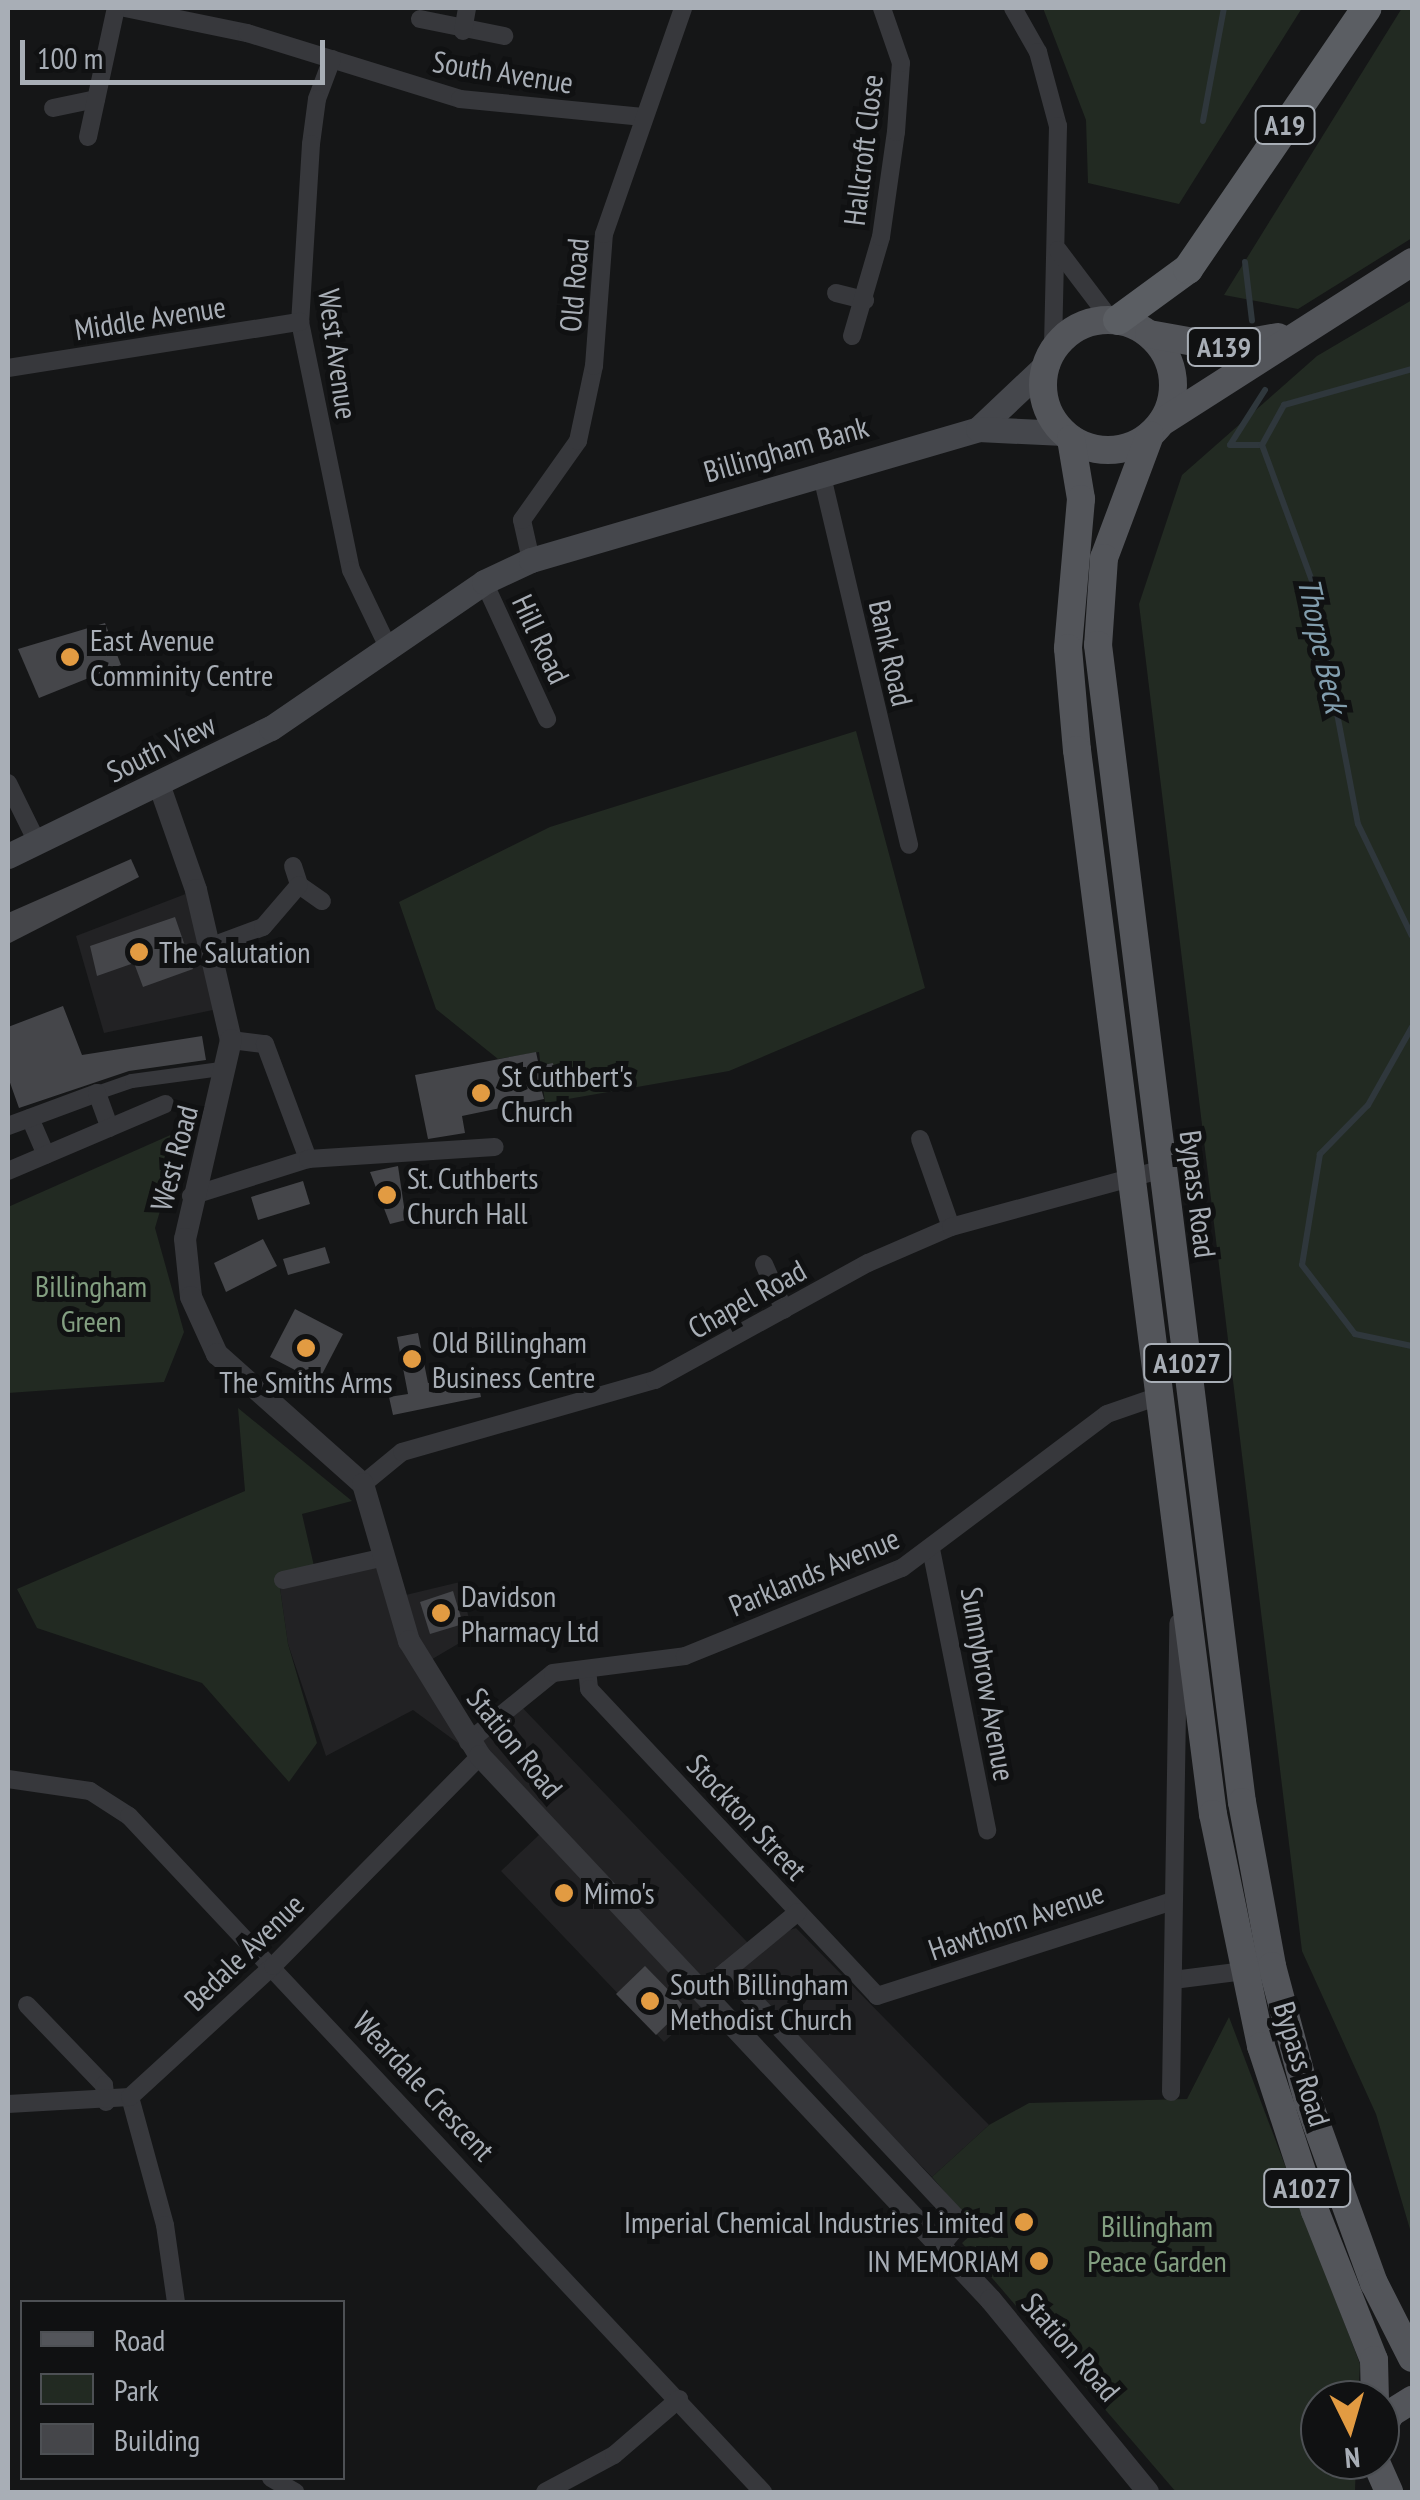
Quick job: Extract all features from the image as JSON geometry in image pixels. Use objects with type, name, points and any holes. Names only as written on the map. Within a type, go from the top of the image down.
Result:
[{"type":"highway","name":"A19","points":[[1114,320],[1188,269],[1368,8]]},
{"type":"main road","name":"A139","points":[[1156,429],[1299,332],[1412,262]]},
{"type":"main road","points":[[978,429],[1078,327],[1114,320],[1150,334],[1171,366],[1171,405],[1156,429],[1111,450],[1068,436],[1045,401],[1050,357]]},
{"type":"main road","name":"A139","points":[[1150,334],[1222,347],[1299,332]]},
{"type":"main road","name":"Billingham Bank","points":[[484,582],[531,560],[978,429],[1068,436]]},
{"type":"main road","name":"Bypass Road","points":[[1156,429],[1104,558],[1098,646],[1242,1802],[1272,1966],[1342,2202],[1412,2358]]},
{"type":"main road","name":"Bypass Road","points":[[1068,436],[1081,499],[1068,648],[1179,1562],[1242,1973],[1286,2129],[1374,2360],[1374,2380]]},
{"type":"main road","name":"South View","points":[[8,856],[160,787],[271,728],[484,582]]},
{"type":"street","points":[[88,137],[116,8]]},
{"type":"street","name":"South Avenue","points":[[125,8],[332,58],[460,99],[644,118]]},
{"type":"street","points":[[463,31],[467,8]]},
{"type":"street","name":"Old Road","points":[[531,560],[522,520],[567,460],[585,417],[604,234],[683,8]]},
{"type":"street","name":"Hallcroft Close","points":[[852,336],[866,300],[891,182],[900,90],[896,40],[882,8]]},
{"type":"street","points":[[1013,8],[1038,52],[1058,126],[1058,250],[1050,357]]},
{"type":"street","points":[[420,19],[463,31],[504,36]]},
{"type":"street","name":"West Avenue","points":[[332,58],[316,99],[300,322],[351,570],[388,649]]},
{"type":"street","points":[[53,108],[96,99]]},
{"type":"street","points":[[1058,250],[1114,320]]},
{"type":"street","points":[[836,293],[866,300]]},
{"type":"street","name":"Middle Avenue","points":[[8,368],[300,322]]},
{"type":"street","name":"Bank Road","points":[[821,472],[909,846]]},
{"type":"street","name":"Hill Road","points":[[484,582],[547,719]]},
{"type":"street","points":[[8,783],[36,842]]},
{"type":"street","name":"West Road","points":[[160,787],[212,946],[231,1040],[228,1068],[191,1196],[185,1239],[191,1298],[217,1354],[363,1484]]},
{"type":"street","points":[[293,866],[299,885],[322,901]]},
{"type":"street","points":[[212,946],[263,927],[299,885]]},
{"type":"street","points":[[231,1040],[258,1039],[278,1064],[308,1159]]},
{"type":"street","points":[[8,1126],[132,1081],[228,1068]]},
{"type":"street","points":[[97,1093],[110,1128]]},
{"type":"street","points":[[8,1172],[165,1104]]},
{"type":"street","points":[[30,1118],[46,1155]]},
{"type":"street","points":[[920,1138],[951,1227]]},
{"type":"street","points":[[191,1196],[308,1159],[495,1147]]},
{"type":"street","name":"Chapel Road","points":[[363,1484],[402,1452],[654,1380],[951,1227],[1131,1174],[1163,1169]]},
{"type":"street","points":[[764,1264],[784,1310]]},
{"type":"street","name":"Parklands Avenue","points":[[474,1749],[552,1673],[685,1656],[902,1568],[1107,1414],[1159,1396]]},
{"type":"street","name":"Station Road","points":[[363,1484],[381,1558],[409,1641],[474,1749],[1072,2392],[1148,2492]]},
{"type":"street","name":"Sunnybrow Avenue","points":[[931,1549],[987,1830]]},
{"type":"street","points":[[282,1580],[381,1558]]},
{"type":"street","name":"Bypass Road","points":[[1171,2092],[1179,1562]]},
{"type":"street","name":"Stockton Street","points":[[587,1669],[589,1689],[877,1996]]},
{"type":"street","name":"Bedale Avenue","points":[[130,2097],[274,1966],[474,1749]]},
{"type":"street","name":"Weardale Crescent","points":[[8,1779],[90,1791],[129,1816],[764,2492]]},
{"type":"street","name":"Hawthorn Avenue","points":[[877,1996],[1173,1901]]},
{"type":"street","points":[[702,1991],[798,1912]]},
{"type":"street","name":"Bypass Road","points":[[1173,1980],[1272,1966]]},
{"type":"street","points":[[726,1972],[961,2222],[940,2248]]},
{"type":"street","points":[[27,2005],[104,2084],[106,2102]]},
{"type":"street","points":[[8,2104],[106,2102],[130,2097],[165,2225],[176,2300]]},
{"type":"street","points":[[544,2492],[614,2455],[678,2399]]},
{"type":"shaded area","points":[[196,890],[227,1007],[104,1033],[76,936]]},
{"type":"shaded area","points":[[378,1563],[389,1599],[460,1582],[473,1635],[429,1661],[473,1733],[515,1700],[748,1943],[796,1928],[989,2125],[932,2177],[737,1975],[664,2042],[501,1871],[539,1835],[458,1743],[413,1710],[326,1756],[288,1644],[280,1588]]},
{"type":"green space","points":[[1043,8],[1302,8],[1179,204],[1088,183],[1086,120]]},
{"type":"green space","points":[[1402,8],[1412,8],[1412,238],[1298,309],[1224,295]]},
{"type":"green space","points":[[1412,300],[1412,2236],[1376,2114],[1302,1951],[1139,604],[1182,475],[1317,356]]},
{"type":"green space","points":[[856,731],[925,988],[729,1071],[545,1103],[539,1052],[498,1059],[436,1009],[399,902],[550,827]]},
{"type":"green space","name":"Billingham Green","points":[[184,1129],[155,1228],[184,1332],[164,1382],[8,1393],[8,1207]]},
{"type":"green space","points":[[238,1408],[352,1501],[302,1514],[314,1566],[280,1588],[288,1644],[317,1743],[289,1782],[202,1683],[37,1628],[17,1589],[245,1491]]},
{"type":"green space","name":"Billingham Peace Garden","points":[[1229,2017],[1360,2364],[1359,2380],[1300,2380],[1300,2480],[1355,2480],[1355,2492],[1176,2492],[962,2243],[977,2229],[932,2177],[989,2125],[1029,2103],[1187,2099]]},
{"type":"building","name":"East Avenue Comminity Centre","points":[[105,623],[121,665],[39,698],[18,649]]},
{"type":"building","points":[[131,859],[139,877],[8,944],[8,913]]},
{"type":"building","name":"The Salutation","points":[[175,917],[193,969],[143,987],[134,963],[97,976],[90,946]]},
{"type":"building","points":[[63,1006],[82,1055],[202,1036],[206,1060],[129,1071],[19,1108],[8,1077],[8,1027]]},
{"type":"building","name":"St Cuthbert's Church","points":[[536,1052],[539,1066],[553,1063],[557,1084],[541,1088],[544,1099],[462,1116],[465,1133],[428,1139],[415,1075]]},
{"type":"building","name":"St. Cuthberts Church Hall","points":[[398,1166],[406,1220],[390,1224],[370,1172]]},
{"type":"building","points":[[303,1181],[310,1204],[258,1220],[251,1197]]},
{"type":"building","points":[[263,1239],[277,1266],[226,1292],[214,1263]]},
{"type":"building","points":[[325,1247],[330,1263],[288,1275],[283,1259]]},
{"type":"building","name":"The Smiths Arms","points":[[295,1309],[343,1334],[318,1382],[270,1357]]},
{"type":"building","name":"Old Billingham Business Centre","points":[[418,1333],[428,1383],[439,1381],[441,1390],[478,1382],[481,1397],[393,1415],[389,1397],[408,1394],[397,1337]]},
{"type":"building","name":"Davidson Pharmacy Ltd","points":[[453,1591],[463,1624],[430,1634],[420,1602]]},
{"type":"building","name":"South Billingham Methodist Church","points":[[645,1966],[685,2007],[656,2035],[616,1994]]},
{"type":"waterway","name":"Thorpe Beck","points":[[1203,121],[1224,8]]},
{"type":"waterway","name":"Thorpe Beck","points":[[1245,262],[1252,321]]},
{"type":"waterway","points":[[1262,445],[1284,405],[1412,369]]},
{"type":"waterway","name":"Thorpe Beck","points":[[1265,390],[1230,445],[1262,445],[1312,581],[1358,824],[1412,936]]},
{"type":"waterway","name":"Thorpe Beck","points":[[1412,1027],[1368,1105],[1320,1154],[1302,1265],[1355,1334],[1412,1346]]},
{"type":"place","name":"East Avenue Comminity Centre","points":[[70,657]]},
{"type":"place","name":"The Salutation","points":[[139,952]]},
{"type":"place","name":"St Cuthbert's Church","points":[[481,1093]]},
{"type":"place","name":"St. Cuthberts Church Hall","points":[[387,1195]]},
{"type":"place","name":"The Smiths Arms","points":[[306,1348]]},
{"type":"place","name":"Old Billingham Business Centre","points":[[412,1359]]},
{"type":"place","name":"Davidson Pharmacy Ltd","points":[[441,1613]]},
{"type":"place","name":"Mimo's","points":[[564,1893]]},
{"type":"place","name":"South Billingham Methodist Church","points":[[650,2001]]},
{"type":"place","name":"Imperial Chemical Industries Limited","points":[[1024,2222]]},
{"type":"place","name":"IN MEMORIAM","points":[[1039,2261]]}]
